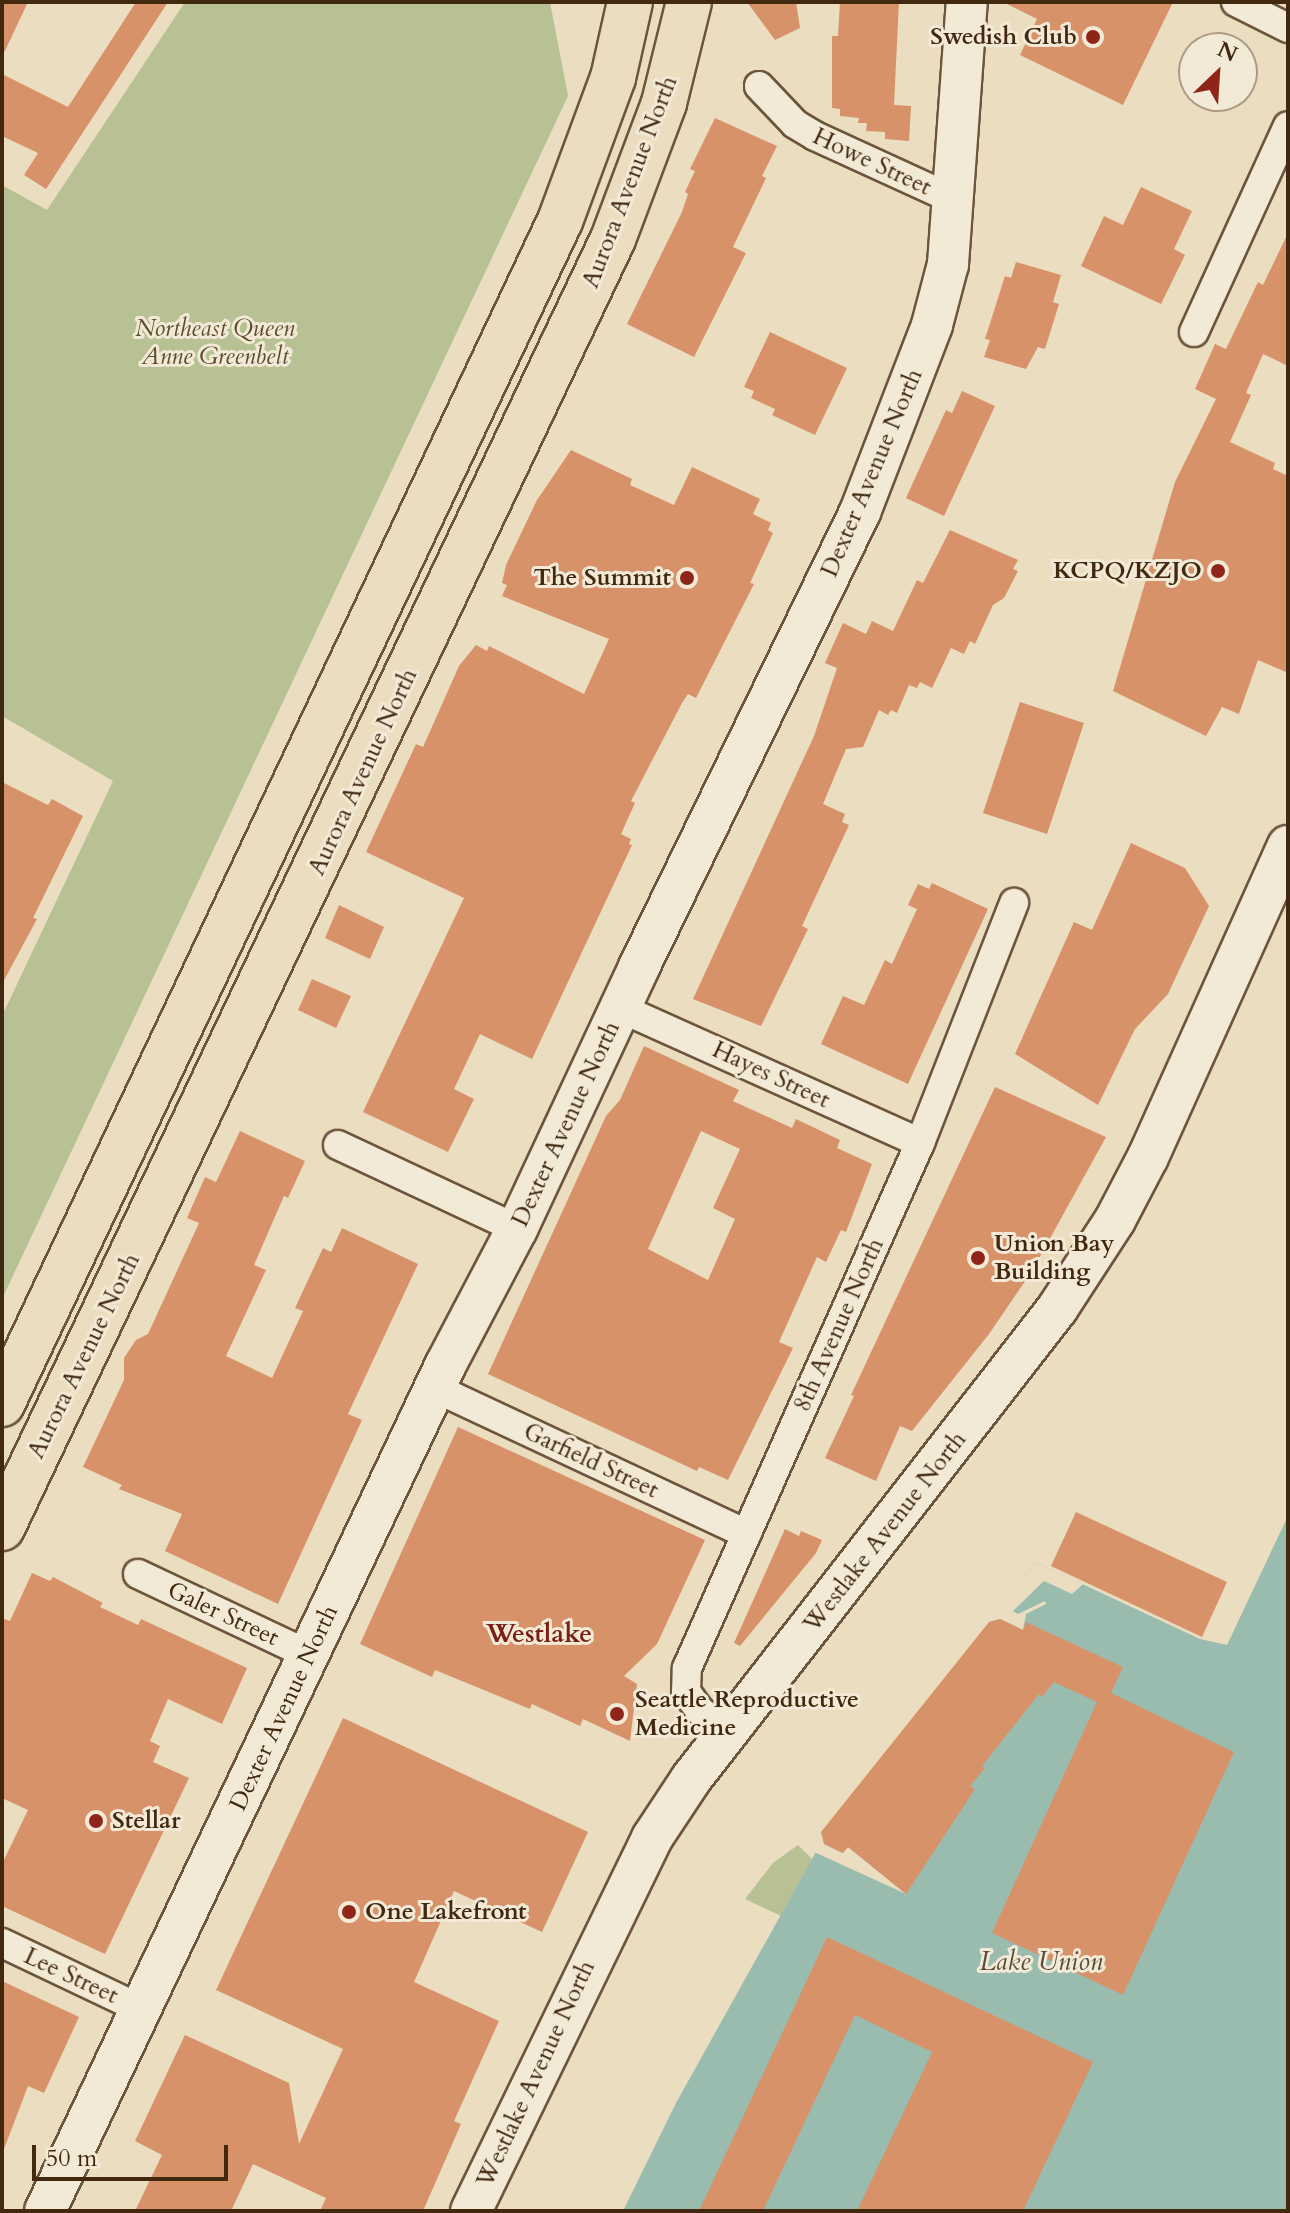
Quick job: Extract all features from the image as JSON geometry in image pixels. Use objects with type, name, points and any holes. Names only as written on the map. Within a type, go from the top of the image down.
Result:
[{"type":"highway","points":[[2,1404],[560,221],[613,78],[630,2]]},
{"type":"highway","name":"Aurora Avenue North","points":[[2,1528],[613,239],[664,103],[689,2]]},
{"type":"main road","name":"Dexter Avenue North","points":[[45,2211],[435,1388],[517,1229],[620,1008],[860,512],[932,325],[948,264],[967,2]]},
{"type":"main road","name":"Westlake Avenue North","points":[[471,2211],[652,1838],[728,1732],[992,1396],[1057,1309],[1115,1220],[1148,1157],[1288,846]]},
{"type":"street","points":[[1236,2],[1288,28]]},
{"type":"street","name":"Howe Street","points":[[759,86],[805,130],[955,200]]},
{"type":"street","points":[[1194,332],[1288,126]]},
{"type":"street","name":"8th Avenue North","points":[[728,1732],[700,1711],[686,1692],[687,1668],[920,1143],[1014,903]]},
{"type":"street","name":"Hayes Street","points":[[620,1008],[920,1143]]},
{"type":"street","points":[[338,1145],[517,1229]]},
{"type":"street","name":"Garfield Street","points":[[435,1388],[746,1534]]},
{"type":"street","name":"Galer Street","points":[[138,1574],[309,1655]]},
{"type":"street","name":"Lee Street","points":[[2,1943],[141,2009]]},
{"type":"green space","name":"Northeast Queen Anne Greenbelt","points":[[185,2],[550,2],[568,96],[2,1299],[2,1016],[113,781],[2,716],[2,185],[47,210]]},
{"type":"green space","points":[[798,1845],[812,1859],[781,1916],[745,1899],[773,1863]]},
{"type":"water","name":"Lake Union","points":[[1288,1516],[1288,2211],[623,2211],[676,2103],[817,1850],[1035,1562],[1200,1639],[1227,1645]]},
{"type":"pier","points":[[1035,1562],[1083,1584],[1072,1594],[1044,1581],[1013,1611],[1018,1614],[1045,1601],[1046,1604],[1026,1614],[1023,1630],[1000,1619],[989,1622]]},
{"type":"pier","points":[[822,1836],[824,1844],[842,1853],[848,1847],[906,1894],[812,1851]]},
{"type":"building","points":[[2,2],[28,2],[2,57]]},
{"type":"building","points":[[136,2],[168,2],[46,189],[24,175],[38,153],[2,136],[2,74],[68,107]]},
{"type":"building","points":[[747,2],[796,2],[800,28],[775,40]]},
{"type":"building","points":[[840,2],[899,2],[894,105],[911,106],[909,141],[885,139],[885,132],[866,131],[867,123],[858,123],[859,118],[840,116],[840,109],[832,108],[832,36],[838,36]]},
{"type":"building","name":"Swedish Club","points":[[1003,2],[1173,2],[1123,105],[1020,55],[1037,19]]},
{"type":"building","points":[[715,118],[777,146],[762,176],[766,178],[733,247],[746,253],[694,357],[627,324],[682,212],[688,194],[685,192],[695,171],[690,169]]},
{"type":"building","points":[[1141,187],[1192,211],[1174,249],[1185,255],[1161,304],[1081,266],[1104,216],[1123,225]]},
{"type":"building","name":"KCPQ/KZJO","points":[[1288,233],[1288,366],[1263,354],[1246,393],[1251,395],[1230,442],[1275,463],[1273,469],[1288,476],[1288,673],[1258,660],[1239,714],[1222,707],[1206,736],[1113,691],[1175,482],[1216,399],[1195,389],[1215,344],[1226,349],[1258,282],[1263,285]]},
{"type":"building","points":[[1016,262],[1061,275],[1053,302],[1059,304],[1045,349],[1038,347],[1026,369],[984,357],[990,340],[985,339],[1005,276],[1011,278]]},
{"type":"building","points":[[770,332],[847,368],[815,435],[772,415],[775,409],[751,398],[754,391],[744,387]]},
{"type":"building","points":[[962,391],[995,406],[944,516],[906,498],[946,410],[952,413]]},
{"type":"building","points":[[571,450],[632,479],[630,485],[674,505],[692,467],[760,499],[753,514],[771,523],[768,530],[773,533],[750,583],[754,584],[696,698],[688,694],[682,703],[631,801],[635,803],[621,834],[631,839],[629,844],[632,845],[532,1059],[480,1034],[454,1089],[474,1099],[448,1152],[363,1112],[464,898],[366,852],[416,744],[423,747],[459,666],[476,645],[487,651],[489,646],[584,694],[609,639],[502,596],[507,585],[502,583],[506,565],[537,500]]},
{"type":"building","points":[[950,530],[1018,560],[1013,569],[1018,571],[1004,598],[993,605],[975,644],[970,641],[964,654],[951,648],[932,688],[920,682],[917,688],[909,685],[897,713],[891,710],[888,715],[879,710],[863,747],[846,749],[823,804],[845,814],[842,822],[849,825],[802,926],[808,929],[761,1026],[693,999],[814,736],[837,668],[825,663],[843,623],[866,634],[872,621],[893,631],[917,580],[923,583]]},
{"type":"building","points":[[1020,702],[1084,723],[1047,834],[983,813]]},
{"type":"building","points":[[2,782],[48,805],[52,799],[83,816],[33,918],[37,919],[2,984]]},
{"type":"building","points":[[1131,843],[1185,868],[1209,906],[1168,994],[1135,1029],[1098,1105],[1015,1054],[1074,922],[1092,930]]},
{"type":"building","points":[[932,883],[988,909],[908,1084],[821,1044],[843,996],[864,1005],[885,960],[892,964],[917,909],[908,905],[918,884],[929,889]]},
{"type":"building","points":[[339,905],[384,927],[370,959],[325,938]]},
{"type":"building","points":[[312,979],[351,996],[336,1028],[298,1010]]},
{"type":"building","points":[[644,1046],[739,1090],[733,1101],[792,1128],[796,1119],[840,1140],[837,1148],[872,1164],[846,1232],[841,1230],[826,1262],[817,1257],[779,1342],[793,1348],[728,1480],[699,1467],[697,1471],[488,1374],[606,1116],[620,1100]],"holes":[[[701,1131],[740,1149],[713,1208],[735,1219],[708,1280],[648,1249]]]},
{"type":"building","name":"Union Bay Building","points":[[995,1087],[1106,1137],[1032,1271],[989,1334],[912,1431],[900,1426],[876,1481],[825,1458],[854,1396],[851,1395]]},
{"type":"building","points":[[240,1131],[305,1161],[288,1198],[284,1196],[254,1265],[266,1270],[226,1356],[272,1378],[303,1311],[295,1308],[323,1248],[331,1252],[342,1228],[418,1264],[348,1414],[362,1420],[278,1604],[165,1551],[182,1514],[119,1489],[122,1485],[83,1467],[124,1380],[124,1358],[136,1340],[148,1334],[199,1223],[187,1218],[205,1177],[216,1182]]},
{"type":"building","points":[[458,1427],[705,1540],[657,1644],[624,1676],[637,1684],[630,1741],[583,1719],[580,1726],[532,1704],[530,1709],[435,1670],[432,1677],[360,1644]]},
{"type":"building","points":[[1076,1512],[1227,1582],[1202,1637],[1051,1566]]},
{"type":"building","points":[[785,1529],[799,1536],[801,1531],[822,1540],[816,1553],[740,1646],[734,1643]]},
{"type":"building","points":[[32,1573],[50,1581],[53,1577],[103,1603],[100,1607],[138,1625],[141,1619],[247,1668],[222,1724],[168,1699],[150,1741],[160,1746],[153,1762],[189,1778],[105,1954],[2,1906],[2,1864],[28,1810],[2,1798],[2,1618],[10,1621]]},
{"type":"building","points":[[1000,1619],[1023,1630],[1026,1622],[1123,1667],[1111,1693],[1234,1752],[1123,1995],[992,1933],[1097,1702],[1054,1682],[1042,1697],[1039,1694],[982,1766],[985,1768],[970,1786],[975,1789],[906,1894],[848,1847],[843,1853],[824,1844],[821,1832],[989,1622]]},
{"type":"building","name":"One Lakefront","points":[[343,1718],[588,1832],[542,1932],[454,1891],[414,1982],[499,2021],[454,2121],[461,2124],[423,2211],[320,2211],[326,2198],[253,2164],[231,2211],[135,2211],[162,2155],[135,2141],[185,2035],[289,2083],[299,2144],[343,2049],[216,1990]]},
{"type":"building","points":[[827,1937],[1093,2062],[1023,2211],[857,2211],[932,2052],[855,2015],[763,2211],[699,2211]]},
{"type":"building","points":[[2,1981],[79,2017],[44,2093],[28,2086],[4,2149]]},
{"type":"place","name":"Swedish Club","points":[[1093,37]]},
{"type":"place","name":"KCPQ/KZJO","points":[[1218,571]]},
{"type":"place","name":"The Summit","points":[[687,578]]},
{"type":"place","name":"Union Bay Building","points":[[978,1258]]},
{"type":"place","name":"Seattle Reproductive Medicine","points":[[617,1714]]},
{"type":"place","name":"Stellar","points":[[96,1821]]},
{"type":"place","name":"One Lakefront","points":[[349,1912]]},
{"type":"district","name":"Westlake","points":[[539,1634]]}]
